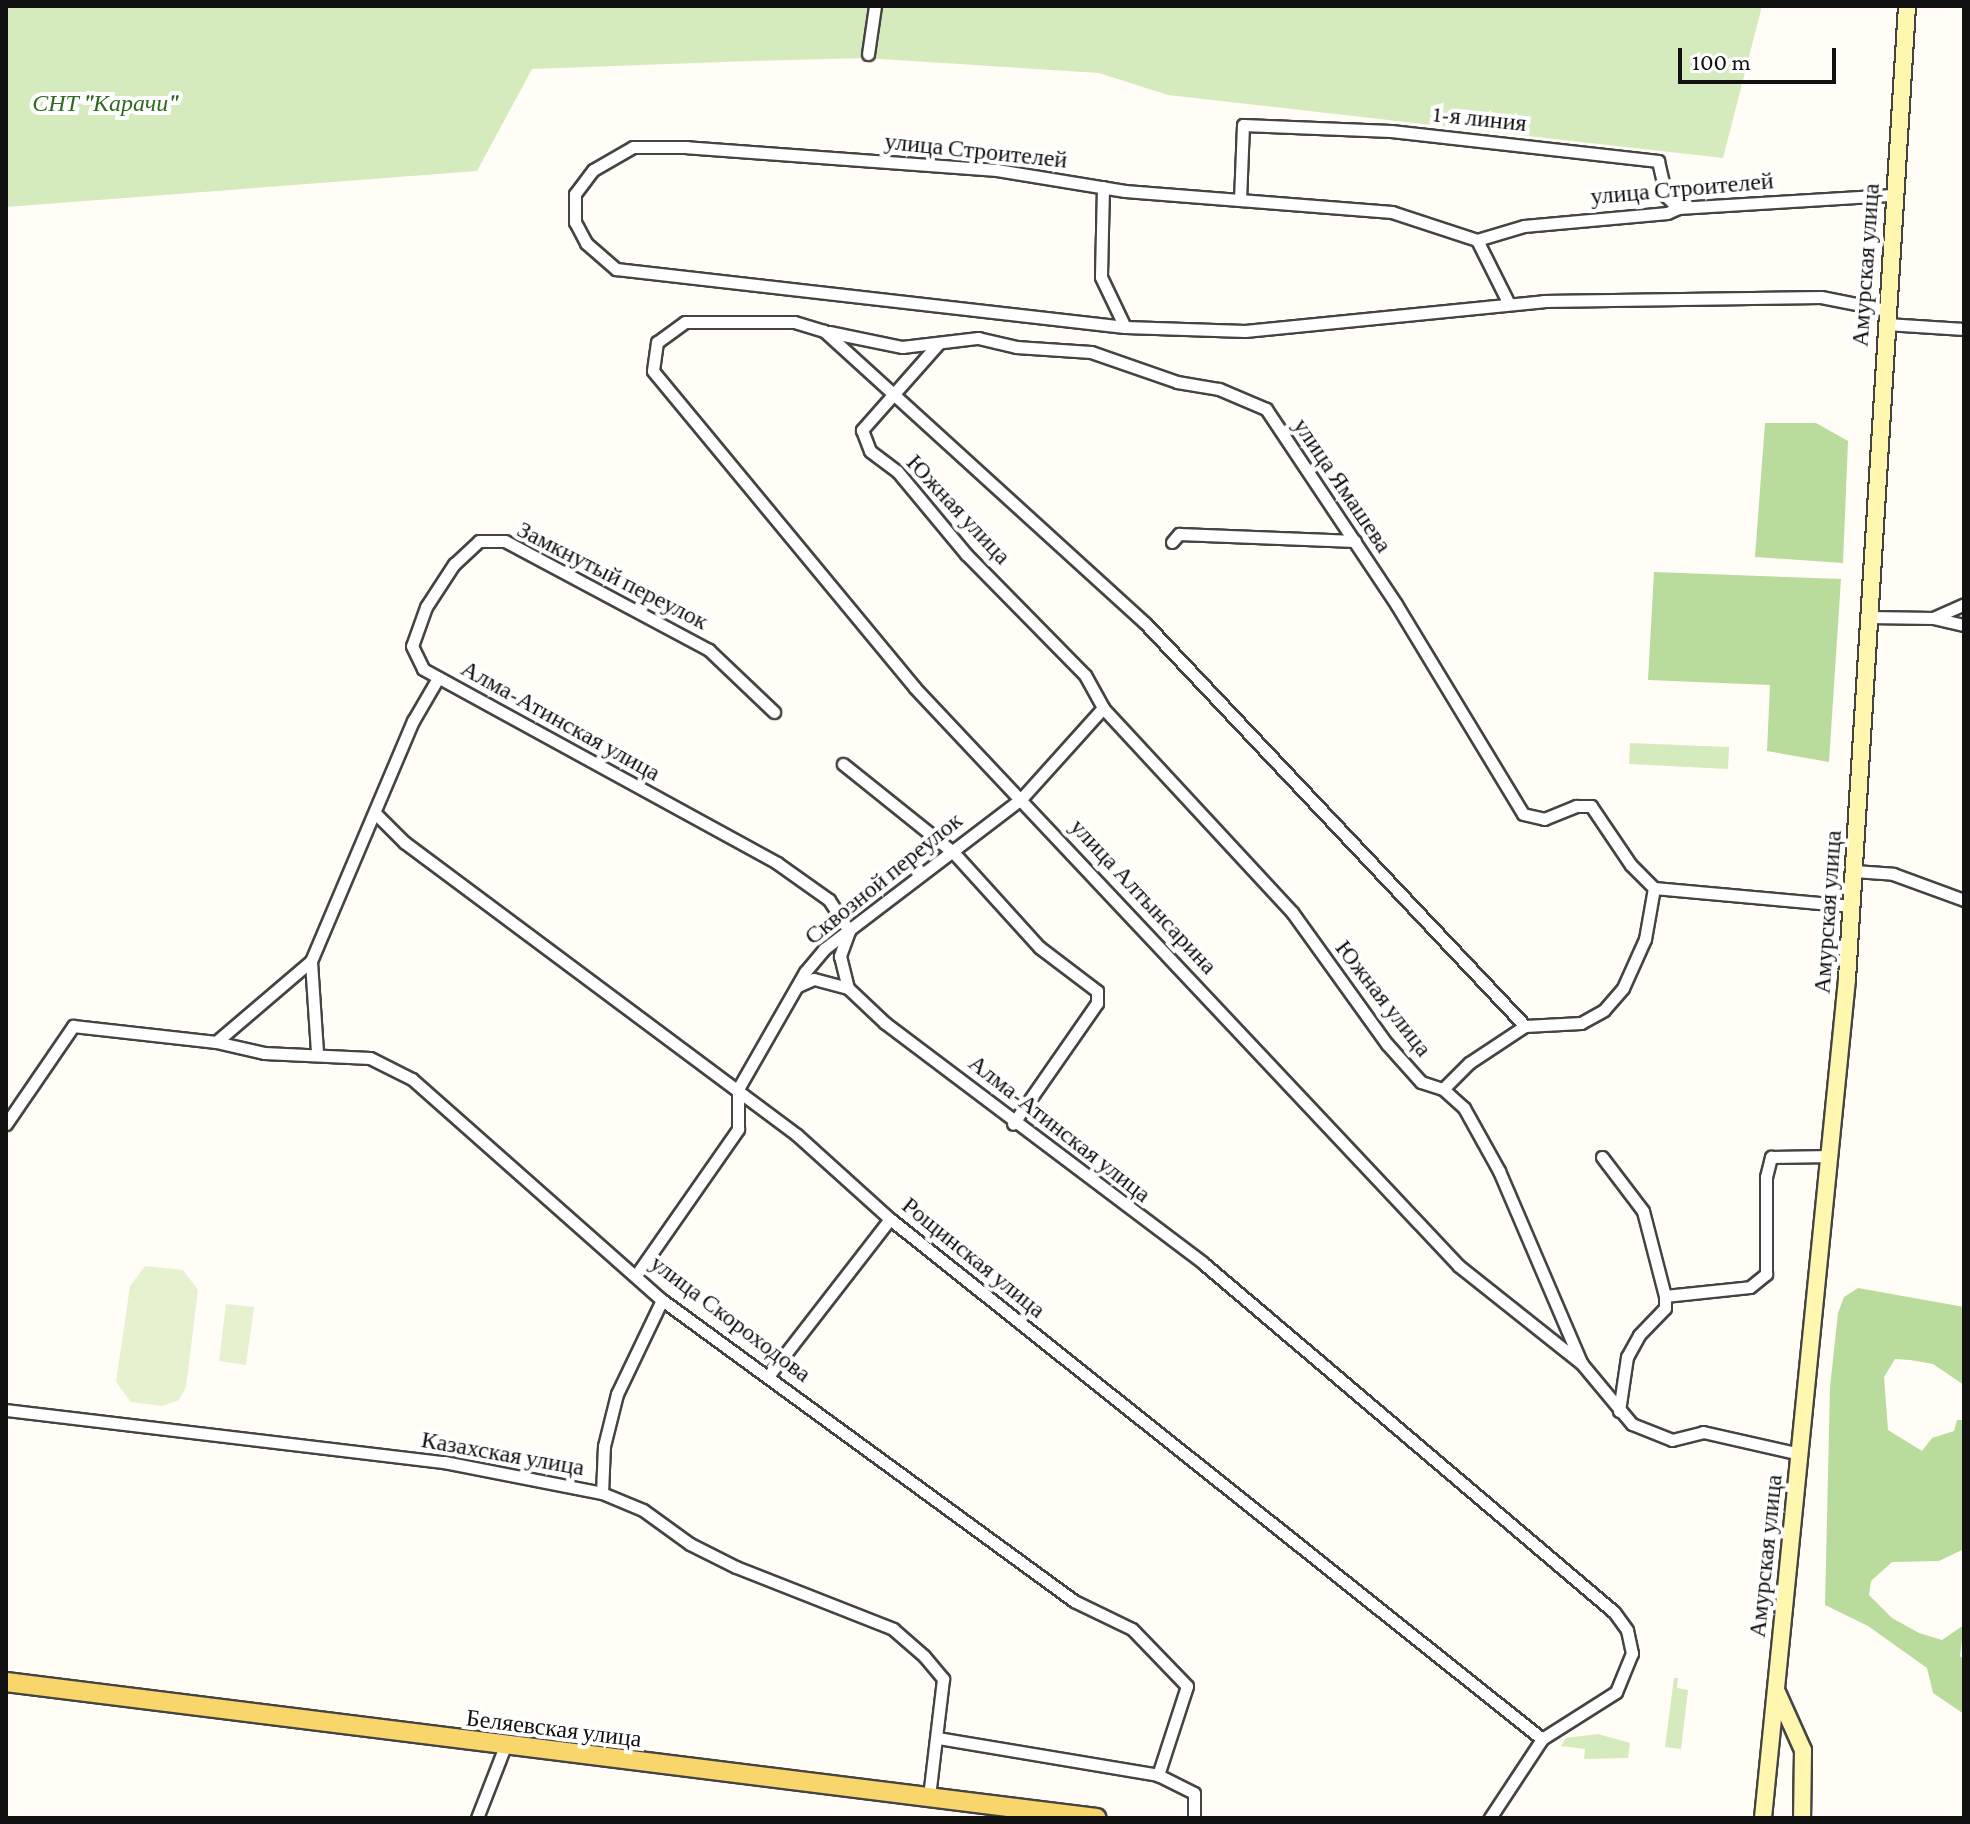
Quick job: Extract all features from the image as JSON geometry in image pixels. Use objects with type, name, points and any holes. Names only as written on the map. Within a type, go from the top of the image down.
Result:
[{"type":"main road","name":"Беляевская улица","points":[[6,1682],[929,1796],[1004,1812],[1097,1818]]},
{"type":"street","points":[[868,54],[875,6]]},
{"type":"street","name":"Амурская улица","points":[[1763,1818],[1831,1156],[1852,906],[1893,195],[1907,6]]},
{"type":"street","name":"1-я линия","points":[[1240,200],[1243,125],[1391,131],[1658,161],[1666,196],[1678,208]]},
{"type":"street","name":"улица Строителей","points":[[1125,327],[616,269],[586,243],[575,222],[575,194],[593,170],[633,147],[997,170],[1103,187],[1392,212],[1477,240],[1524,226],[1667,213],[1678,208],[1893,195]]},
{"type":"street","points":[[1103,187],[1101,277],[1125,327],[1245,331],[1508,302],[1821,297],[1886,317],[1964,329]]},
{"type":"street","points":[[1477,240],[1508,302]]},
{"type":"street","name":"улица Ямашева","points":[[653,371],[657,342],[685,322],[794,322],[902,347],[978,338],[1016,347],[1091,352],[1177,382],[1219,389],[1266,409],[1355,541],[1523,814],[1544,819],[1576,806],[1591,806],[1631,865],[1654,888]]},
{"type":"street","points":[[824,331],[893,393],[938,344]]},
{"type":"street","name":"улица Алтынсарина","points":[[653,371],[865,629],[1459,1266],[1582,1364],[1632,1424],[1672,1440],[1703,1432],[1800,1454]]},
{"type":"street","name":"Южная улица","points":[[1525,1026],[1145,623],[893,393],[862,430],[870,451],[897,471],[966,554],[1085,675],[1103,708],[1292,912],[1387,1044],[1421,1082],[1443,1089],[1464,1108],[1499,1171],[1582,1364]]},
{"type":"street","points":[[1172,542],[1179,534],[1355,541]]},
{"type":"street","name":"Замкнутый переулок","points":[[438,678],[423,669],[412,646],[426,607],[454,564],[479,541],[505,541],[709,650],[774,712]]},
{"type":"street","points":[[1933,618],[1964,604]]},
{"type":"street","points":[[1869,617],[1933,618],[1964,625]]},
{"type":"street","points":[[216,1042],[311,961],[413,721],[438,678]]},
{"type":"street","name":"Алма-Атинская улица","points":[[438,678],[777,863],[829,900],[849,931]]},
{"type":"street","name":"Сквозной переулок","points":[[637,1274],[738,1129],[738,1089],[791,991],[824,949],[1021,799],[1103,708]]},
{"type":"street","points":[[843,764],[953,852],[1039,947],[1097,991],[1097,1003],[1013,1124]]},
{"type":"street","name":"Рощинская улица","points":[[376,814],[404,842],[738,1089],[890,1219],[1542,1739]]},
{"type":"street","points":[[1854,871],[1893,874],[1964,899]]},
{"type":"street","points":[[1443,1089],[1469,1063],[1525,1026],[1581,1023],[1604,1010],[1623,988],[1645,939],[1654,888],[1852,906]]},
{"type":"street","points":[[791,991],[814,979],[848,988],[840,956],[849,931]]},
{"type":"street","points":[[311,961],[317,1052]]},
{"type":"street","name":"Алма-Атинская улица","points":[[848,988],[1013,1124],[1203,1263],[1614,1612],[1627,1630],[1632,1653],[1627,1672],[1600,1706],[1542,1739]]},
{"type":"street","name":"улица Скороходова","points":[[6,1124],[73,1026],[216,1042],[264,1053],[317,1052],[370,1058],[412,1079],[637,1274],[662,1300],[769,1375],[884,1466],[1074,1601],[1132,1629],[1187,1686],[1158,1775]]},
{"type":"street","points":[[1665,1296],[1750,1287],[1766,1274],[1766,1177],[1771,1157],[1831,1156]]},
{"type":"street","points":[[1602,1157],[1643,1211],[1665,1296],[1665,1308],[1639,1335],[1627,1357],[1619,1411]]},
{"type":"street","points":[[769,1375],[890,1219]]},
{"type":"street","points":[[602,1493],[604,1446],[617,1394],[662,1300]]},
{"type":"street","name":"Казахская улица","points":[[6,1410],[444,1462],[602,1493],[643,1510],[690,1544],[736,1567],[893,1629],[943,1679],[938,1738]]},
{"type":"street","points":[[1775,1688],[1803,1750],[1802,1818]]},
{"type":"street","points":[[929,1796],[938,1738],[1158,1775],[1194,1793],[1194,1818]]},
{"type":"street","points":[[1490,1818],[1542,1739]]},
{"type":"street","points":[[477,1818],[505,1746]]},
{"type":"green space","name":"СНТ \"Карачи\"","points":[[6,6],[1762,6],[1723,158],[1168,95],[1099,73],[865,58],[750,61],[532,69],[477,171],[6,207]]},
{"type":"green space","points":[[1765,423],[1816,423],[1848,441],[1843,563],[1755,557]]},
{"type":"green space","points":[[1654,572],[1841,579],[1829,762],[1767,751],[1770,685],[1648,680]]},
{"type":"green space","points":[[1630,743],[1729,747],[1728,769],[1629,764]]},
{"type":"green space","points":[[145,1266],[183,1270],[198,1290],[186,1387],[179,1400],[162,1406],[131,1402],[116,1382],[130,1286]]},
{"type":"green space","points":[[1858,1288],[1964,1307],[1964,1385],[1933,1364],[1910,1360],[1895,1359],[1884,1377],[1888,1430],[1922,1451],[1932,1438],[1954,1431],[1957,1420],[1964,1420],[1964,1549],[1939,1561],[1892,1562],[1871,1581],[1869,1595],[1892,1618],[1919,1633],[1942,1640],[1964,1625],[1960,1656],[1964,1660],[1964,1714],[1933,1693],[1927,1668],[1868,1626],[1825,1605],[1830,1387],[1838,1313],[1844,1297]]},
{"type":"green space","points":[[226,1304],[254,1307],[246,1365],[219,1361]]},
{"type":"green space","points":[[1674,1678],[1678,1678],[1677,1688],[1688,1690],[1681,1749],[1665,1747]]},
{"type":"green space","points":[[1598,1734],[1630,1743],[1628,1758],[1584,1759],[1585,1749],[1561,1746],[1566,1738]]}]
